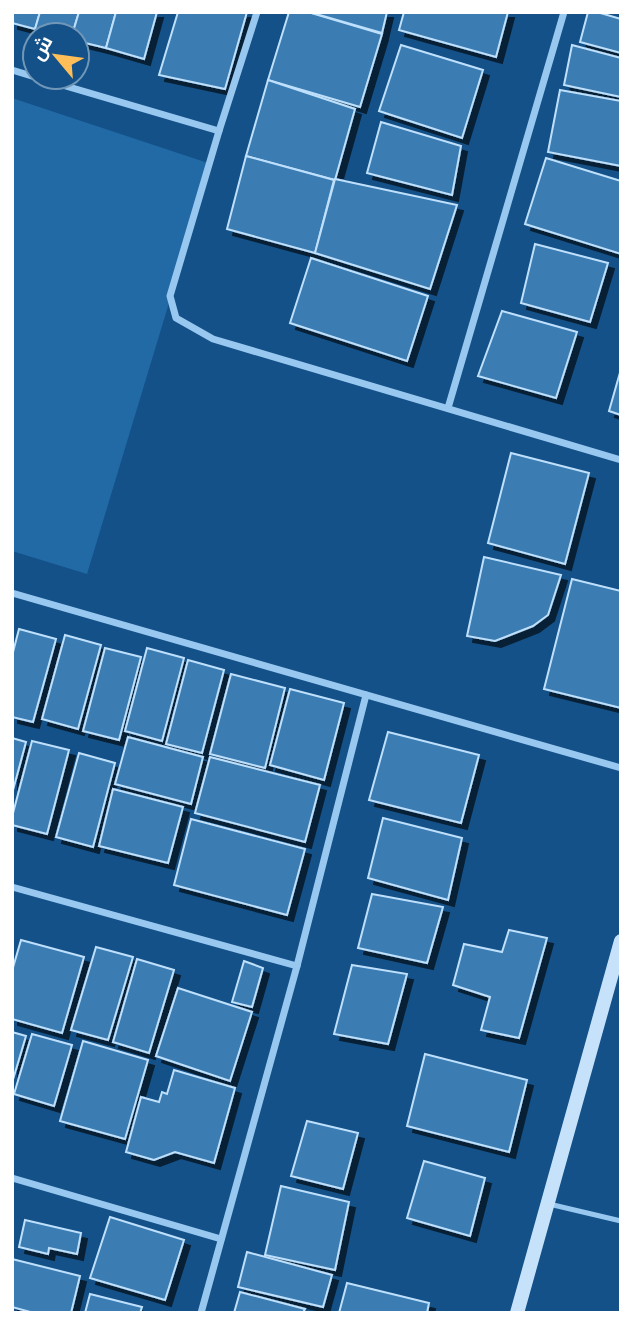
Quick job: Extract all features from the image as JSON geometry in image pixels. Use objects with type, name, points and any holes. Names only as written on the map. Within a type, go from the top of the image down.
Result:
[{"type":"street","points":[[257,12],[170,296],[176,318],[213,339],[621,460]]},
{"type":"street","points":[[448,408],[564,12]]},
{"type":"street","points":[[83,91],[219,131]]},
{"type":"street","points":[[12,593],[621,768]]},
{"type":"street","points":[[201,1313],[297,966],[366,695]]},
{"type":"street","points":[[12,887],[297,966]]},
{"type":"street","points":[[517,1313],[621,941]]},
{"type":"street","points":[[12,1178],[221,1239]]},
{"type":"lane","points":[[547,1204],[621,1221]]},
{"type":"shaded area","points":[[12,98],[211,164],[87,574],[12,551]]},
{"type":"building","points":[[12,12],[40,12],[37,21],[21,21],[21,25],[12,23]]},
{"type":"building","points":[[40,12],[79,12],[76,21],[37,21]]},
{"type":"building","points":[[79,12],[116,12],[106,48],[91,44],[91,21],[76,21]]},
{"type":"building","points":[[116,12],[157,12],[144,59],[106,48]]},
{"type":"building","points":[[178,12],[247,12],[225,89],[159,75]]},
{"type":"building","points":[[289,12],[308,12],[382,34],[360,107],[268,80]]},
{"type":"building","points":[[309,12],[387,12],[382,33]]},
{"type":"building","points":[[404,12],[508,12],[496,57],[399,30]]},
{"type":"building","points":[[588,12],[621,19],[621,53],[580,42]]},
{"type":"building","points":[[401,45],[483,70],[462,138],[379,111]]},
{"type":"building","points":[[572,45],[621,58],[621,97],[564,85]]},
{"type":"building","points":[[268,80],[355,109],[335,180],[246,156]]},
{"type":"building","points":[[560,90],[621,101],[621,166],[548,152]]},
{"type":"building","points":[[381,122],[461,146],[452,195],[367,173]]},
{"type":"building","points":[[246,156],[334,180],[315,253],[227,229]]},
{"type":"building","points":[[546,158],[621,181],[621,254],[525,224]]},
{"type":"building","points":[[335,179],[457,205],[430,289],[315,253]]},
{"type":"building","points":[[535,244],[608,263],[590,322],[521,303]]},
{"type":"building","points":[[311,258],[428,296],[407,361],[290,323]]},
{"type":"building","points":[[502,311],[577,332],[556,398],[478,376]]},
{"type":"building","points":[[621,369],[621,415],[609,411]]},
{"type":"building","points":[[511,453],[589,473],[565,564],[488,543]]},
{"type":"building","points":[[484,557],[561,575],[548,615],[533,626],[495,641],[467,636]]},
{"type":"building","points":[[572,579],[621,591],[621,708],[544,689]]},
{"type":"building","points":[[19,629],[56,639],[33,722],[12,717],[12,656]]},
{"type":"building","points":[[65,635],[101,645],[78,729],[42,719]]},
{"type":"building","points":[[105,648],[141,657],[119,740],[83,731]]},
{"type":"building","points":[[147,648],[184,658],[162,741],[125,731]]},
{"type":"building","points":[[188,660],[224,670],[202,753],[166,744]]},
{"type":"building","points":[[231,674],[285,688],[265,768],[210,754]]},
{"type":"building","points":[[290,689],[344,703],[324,780],[270,765]]},
{"type":"building","points":[[388,732],[479,755],[461,823],[369,800]]},
{"type":"building","points":[[128,737],[203,757],[191,804],[115,784]]},
{"type":"building","points":[[12,738],[26,742],[12,794]]},
{"type":"building","points":[[32,741],[69,750],[47,834],[12,825]]},
{"type":"building","points":[[79,753],[115,763],[93,847],[56,837]]},
{"type":"building","points":[[210,757],[320,785],[305,842],[195,813]]},
{"type":"building","points":[[113,789],[183,807],[168,863],[99,846]]},
{"type":"building","points":[[383,818],[462,838],[448,900],[368,878]]},
{"type":"building","points":[[191,819],[305,849],[287,915],[174,885]]},
{"type":"building","points":[[372,894],[443,907],[427,963],[358,948]]},
{"type":"building","points":[[509,930],[547,938],[519,1038],[481,1030],[490,997],[453,985],[464,944],[502,952]]},
{"type":"building","points":[[21,940],[84,957],[62,1033],[12,1019],[12,971]]},
{"type":"building","points":[[96,947],[133,957],[108,1040],[71,1030]]},
{"type":"building","points":[[137,959],[174,970],[149,1053],[113,1042]]},
{"type":"building","points":[[244,961],[263,968],[252,1007],[232,1002]]},
{"type":"building","points":[[352,965],[407,974],[388,1044],[334,1034]]},
{"type":"building","points":[[178,988],[252,1012],[230,1081],[156,1056]]},
{"type":"building","points":[[12,1032],[26,1036],[12,1083]]},
{"type":"building","points":[[32,1034],[72,1045],[54,1106],[14,1094]]},
{"type":"building","points":[[83,1041],[148,1060],[125,1139],[60,1121]]},
{"type":"building","points":[[425,1054],[527,1080],[509,1152],[407,1126]]},
{"type":"building","points":[[174,1070],[235,1088],[214,1163],[175,1152],[154,1160],[126,1152],[141,1097],[159,1102],[162,1092],[167,1094]]},
{"type":"building","points":[[307,1121],[358,1133],[343,1189],[291,1176]]},
{"type":"building","points":[[424,1161],[485,1178],[470,1236],[407,1218]]},
{"type":"building","points":[[281,1186],[349,1202],[335,1270],[265,1255]]},
{"type":"building","points":[[110,1217],[184,1240],[165,1300],[90,1278]]},
{"type":"building","points":[[25,1220],[81,1233],[77,1254],[49,1248],[48,1254],[19,1247]]},
{"type":"building","points":[[247,1252],[332,1275],[323,1307],[238,1287]]},
{"type":"building","points":[[12,1259],[80,1276],[71,1313],[34,1313],[12,1307]]},
{"type":"building","points":[[347,1283],[429,1303],[427,1313],[339,1313]]},
{"type":"building","points":[[240,1292],[305,1309],[303,1313],[234,1313]]},
{"type":"building","points":[[90,1294],[142,1307],[140,1313],[85,1313]]}]
